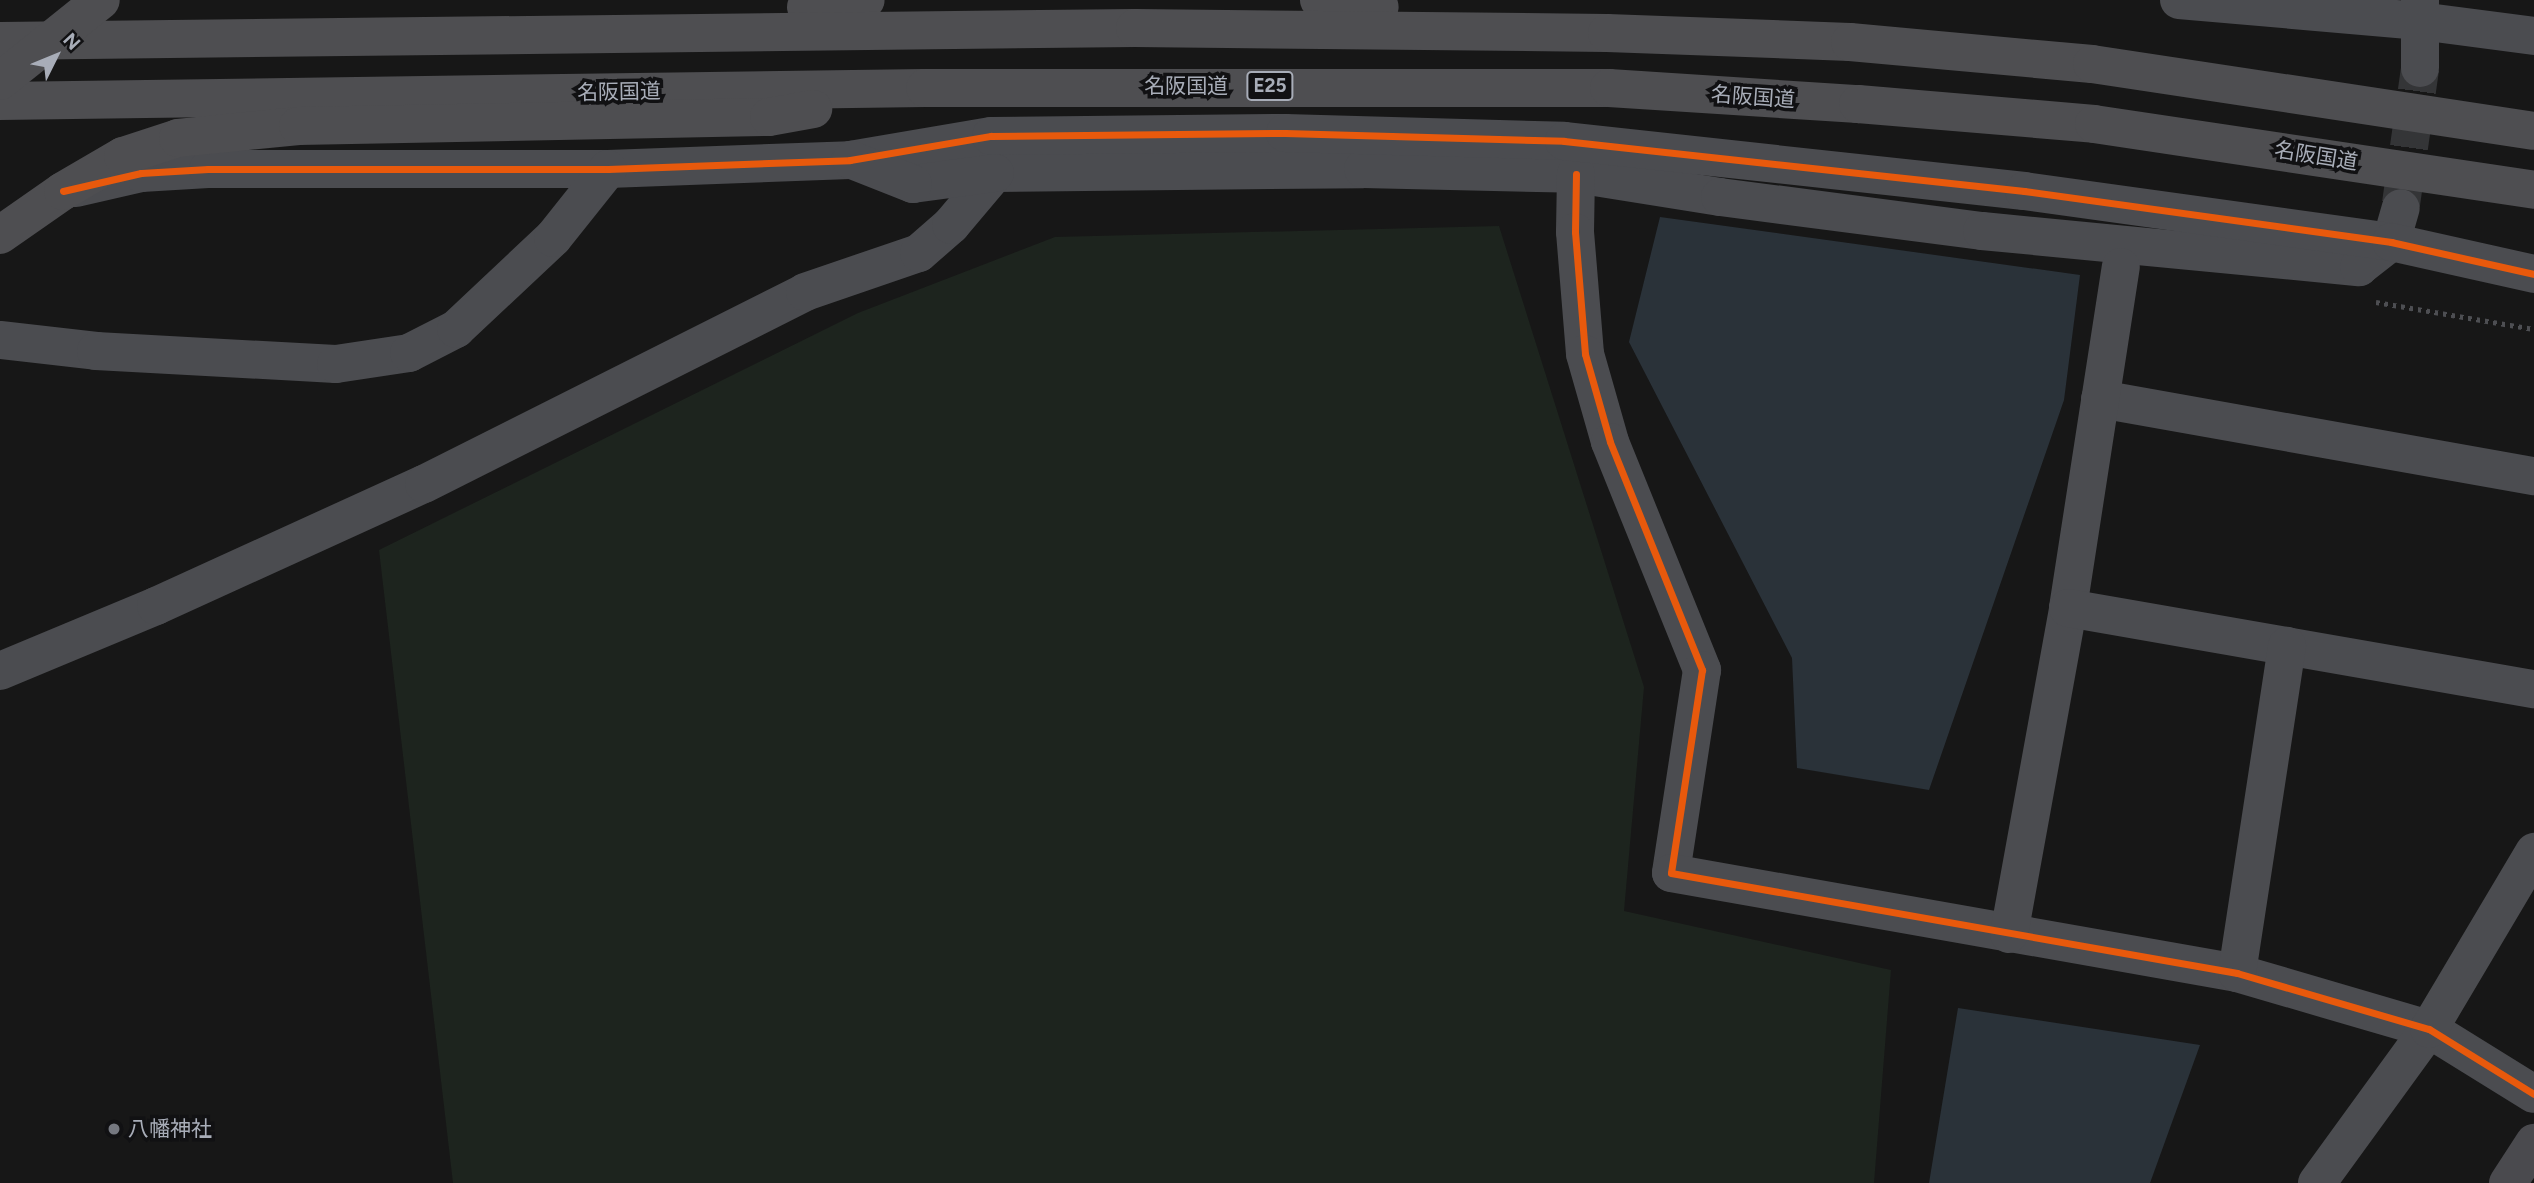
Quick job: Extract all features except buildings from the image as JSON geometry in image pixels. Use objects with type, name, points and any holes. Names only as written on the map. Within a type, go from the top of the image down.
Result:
[{"type":"highway","points":[[0,81],[101,0]]},
{"type":"highway","points":[[302,37],[484,15],[811,7],[866,0]]},
{"type":"highway","points":[[1319,0],[1381,8],[1771,20],[1970,38],[2145,58],[2340,100]]},
{"type":"highway","points":[[0,41],[983,28],[1373,29],[1607,33],[1891,46],[2092,64],[2534,131]]},
{"type":"highway","points":[[0,235],[63,191],[123,156],[178,138],[298,126],[769,117],[925,88]]},
{"type":"highway","name":"名阪国道","points":[[0,101],[925,88],[1609,88],[1858,104],[2094,124],[2534,190]]},
{"type":"street","points":[[2179,0],[2420,11],[2534,36]]},
{"type":"street","points":[[2420,11],[2420,68]]},
{"type":"street","points":[[63,191],[141,173],[208,169],[608,169],[850,160],[991,136],[1285,133],[1564,141],[2024,191],[2396,225],[2534,274]]},
{"type":"street","points":[[850,160],[913,184],[995,173],[1363,169],[1576,174],[1720,197],[1982,231],[2359,267],[2396,225]]},
{"type":"street","points":[[0,340],[96,351],[336,364],[409,353],[456,329],[553,238],[608,169]]},
{"type":"street","points":[[0,671],[156,606],[424,484],[805,292],[919,253],[951,225],[995,173]]},
{"type":"street","points":[[1576,174],[1574,232],[1585,354],[1610,442],[1702,670],[1671,873],[2237,973],[2429,1029],[2534,1094]]},
{"type":"street","points":[[2009,934],[2068,608],[2121,267]]},
{"type":"street","points":[[2100,398],[2534,476]]},
{"type":"street","points":[[2068,608],[2534,689]]},
{"type":"street","points":[[2237,973],[2287,646]]},
{"type":"street","points":[[2317,1183],[2429,1029],[2534,852]]},
{"type":"street","points":[[2508,1183],[2534,1143]]},
{"type":"shaded area","points":[[1660,217],[2080,275],[2064,400],[1929,790],[1797,768],[1792,658],[1629,342]]},
{"type":"shaded area","points":[[1499,226],[1644,687],[1624,911],[1891,970],[1874,1183],[453,1183],[379,550],[858,313],[1055,237]]},
{"type":"shaded area","points":[[1958,1008],[2200,1045],[2150,1183],[1929,1183]]},
{"type":"tunnel","points":[[2401,204],[2420,68]]},
{"type":"cycle path","points":[[63,191],[141,173],[208,169],[608,169],[850,160],[991,136],[1285,133],[1564,141],[2024,191],[2391,242],[2534,274]]},
{"type":"cycle path","points":[[1576,174],[1575,232],[1585,354],[1610,442],[1702,670],[1671,873],[2237,973],[2429,1029],[2534,1094]]},
{"type":"place","name":"八幡神社","points":[[114,1129]]}]
